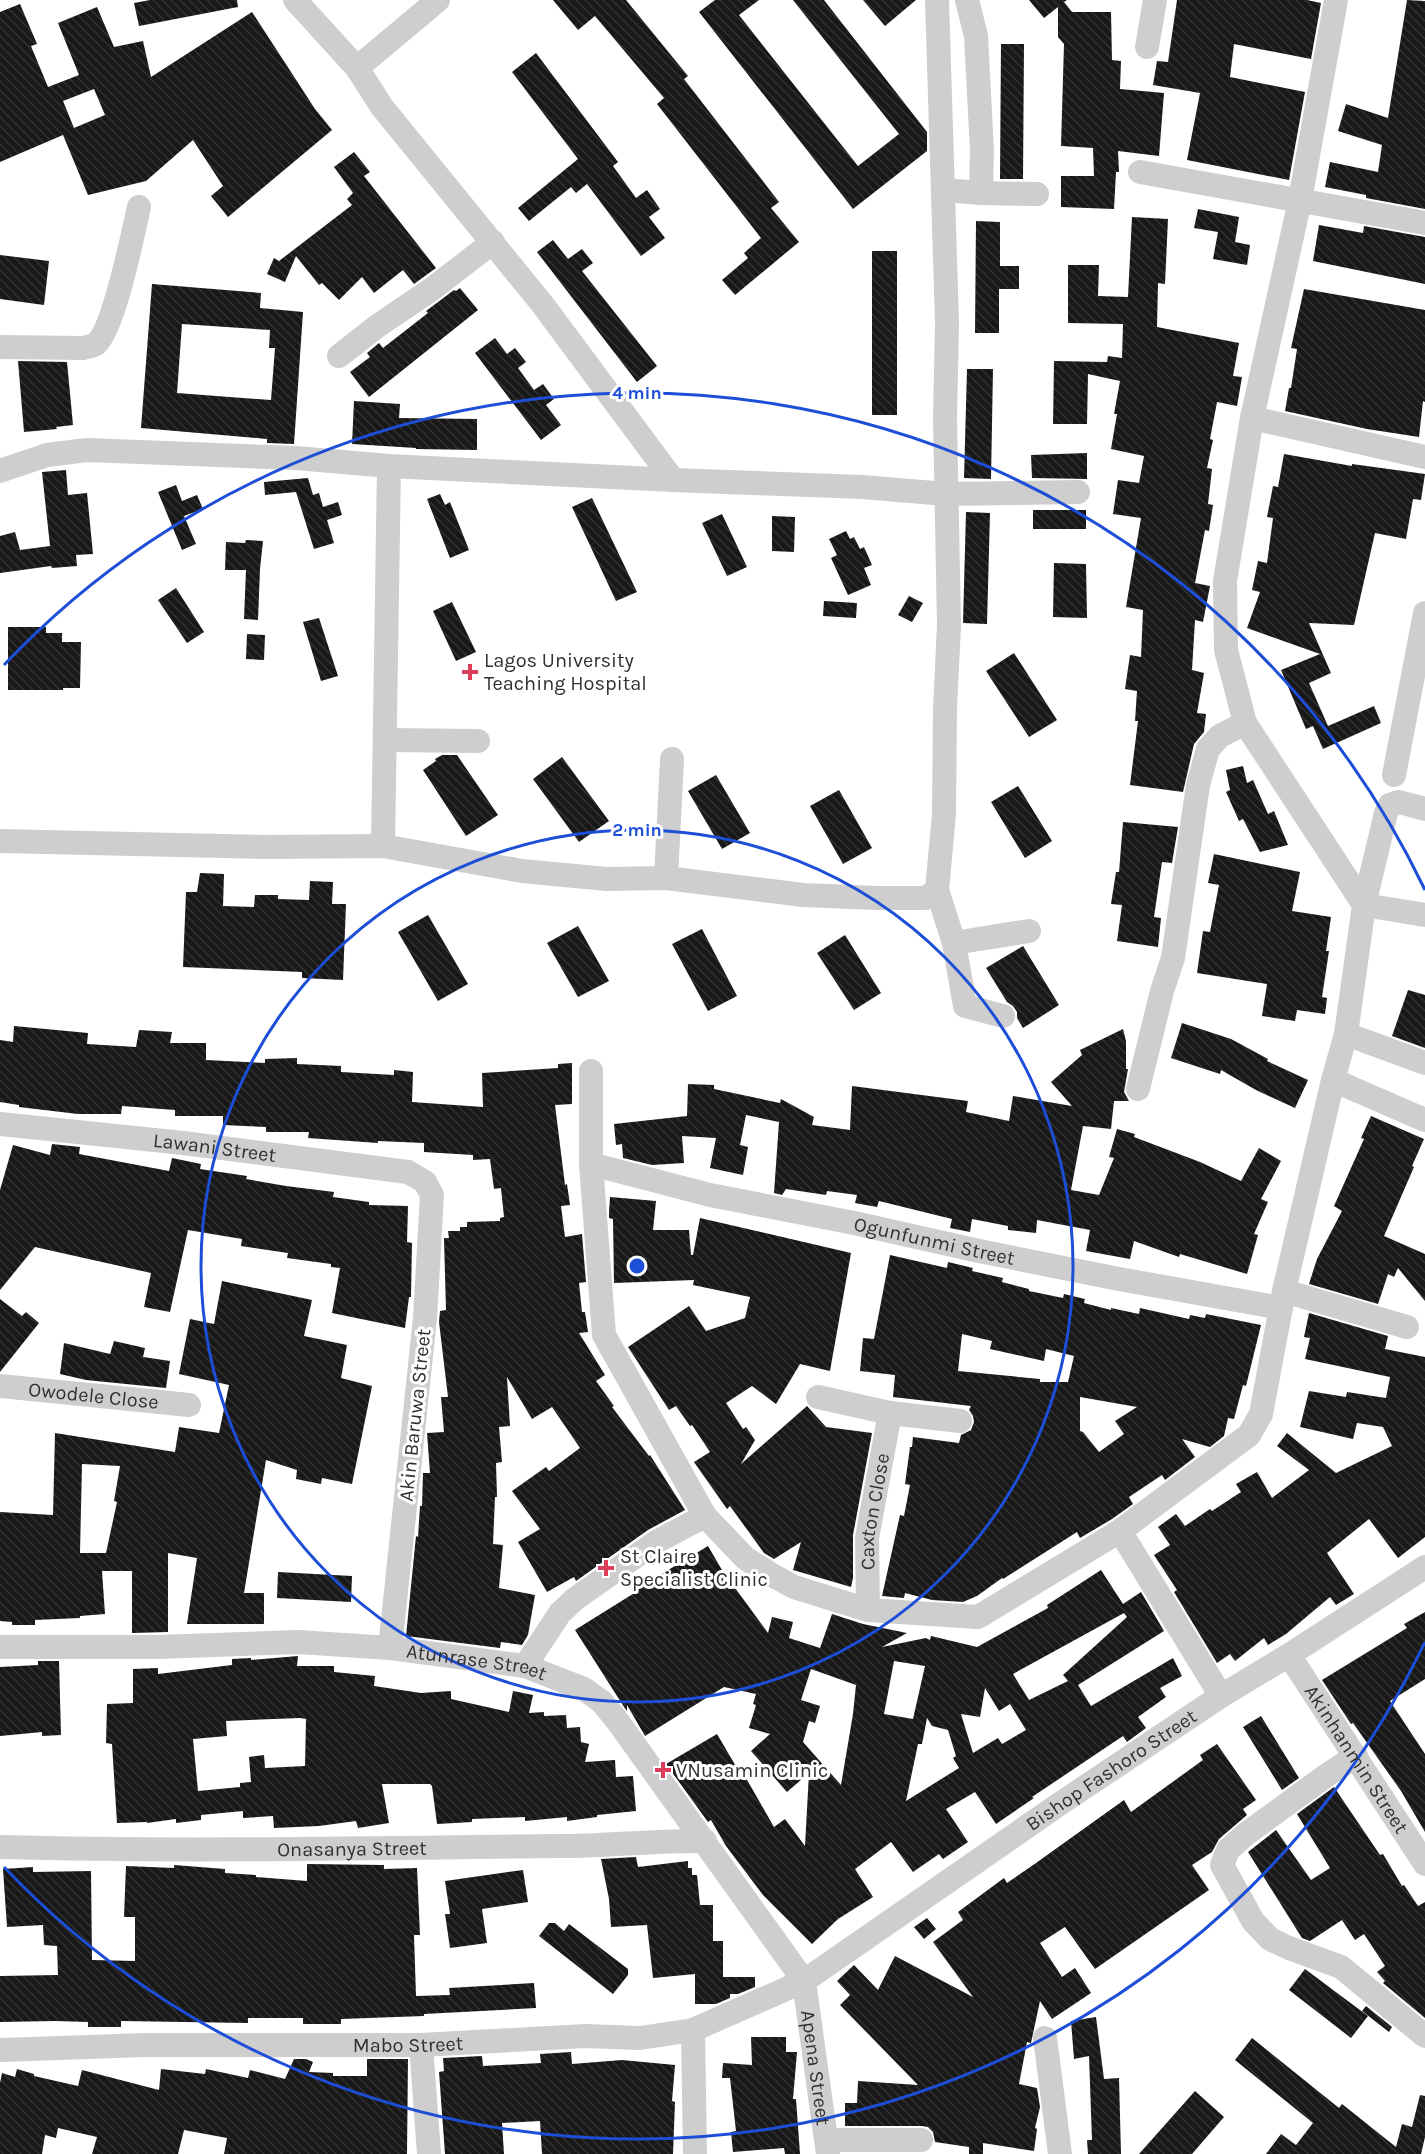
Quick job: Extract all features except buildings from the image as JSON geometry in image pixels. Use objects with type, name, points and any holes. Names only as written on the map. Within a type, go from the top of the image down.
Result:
[{"type":"street","points":[[295,0],[357,68],[382,107],[408,141],[543,305],[673,480]]},
{"type":"street","points":[[357,68],[438,0]]},
{"type":"street","points":[[937,0],[946,323],[945,417],[949,625],[944,814],[936,890],[954,943],[965,1006],[1003,1016]]},
{"type":"street","points":[[967,0],[976,36],[982,151],[981,193]]},
{"type":"street","points":[[1147,46],[1155,0]]},
{"type":"street","points":[[1336,0],[1300,200],[1252,418],[1225,581],[1226,650],[1245,723],[1364,904],[1425,915]]},
{"type":"street","points":[[1140,172],[1425,223]]},
{"type":"street","points":[[943,190],[1037,194]]},
{"type":"street","points":[[0,347],[83,348],[96,344],[105,332],[120,288],[139,207]]},
{"type":"street","points":[[339,356],[493,242]]},
{"type":"street","points":[[1252,418],[1425,456]]},
{"type":"street","points":[[0,471],[47,455],[87,450],[296,458],[389,466],[862,487],[946,494],[1078,492]]},
{"type":"street","points":[[383,846],[387,707],[389,466]]},
{"type":"street","points":[[1394,775],[1425,613]]},
{"type":"street","points":[[1138,1089],[1162,991],[1173,958],[1198,785],[1208,749],[1220,736],[1245,723]]},
{"type":"street","points":[[386,736],[478,741]]},
{"type":"street","points":[[666,878],[672,759]]},
{"type":"street","points":[[591,1071],[591,1164],[604,1335],[705,1516],[745,1558],[794,1587],[868,1610],[978,1617],[1120,1531],[1249,1435],[1261,1414],[1283,1299],[1345,1040],[1364,904],[1386,813],[1390,805],[1399,802],[1425,808]]},
{"type":"street","points":[[0,841],[265,847],[383,846],[522,871],[607,879],[666,878],[803,895],[926,898],[936,890]]},
{"type":"street","points":[[954,943],[1029,931]]},
{"type":"street","points":[[1345,1040],[1425,1063]]},
{"type":"street","points":[[1335,1075],[1425,1120]]},
{"type":"street","name":"Lawani Street","points":[[0,1124],[183,1143],[408,1172],[425,1182]]},
{"type":"street","name":"Ogunfunmi Street","points":[[591,1164],[710,1195],[1119,1279],[1283,1299],[1407,1327]]},
{"type":"street","name":"Akin Baruwa Street","points":[[390,1648],[425,1318],[432,1195],[425,1182]]},
{"type":"street","name":"Owodele Close","points":[[0,1386],[189,1405]]},
{"type":"street","points":[[818,1397],[890,1413],[960,1421]]},
{"type":"street","name":"Caxton Close","points":[[868,1610],[867,1538],[890,1413]]},
{"type":"street","points":[[525,1666],[549,1629],[574,1599],[656,1542],[705,1516]]},
{"type":"street","points":[[1120,1531],[1221,1696]]},
{"type":"street","name":"Bishop Fashoro Street","points":[[804,1981],[1061,1803],[1221,1696],[1425,1568]]},
{"type":"street","name":"Atunrase Street","points":[[0,1647],[158,1647],[298,1642],[390,1648],[525,1666],[584,1689],[603,1702],[804,1981]]},
{"type":"street","name":"Akinhanmin Street","points":[[1289,1655],[1425,1864]]},
{"type":"street","points":[[1356,1756],[1246,1834],[1228,1850],[1222,1865],[1253,1921],[1270,1939],[1341,1967],[1425,2036]]},
{"type":"street","name":"Onasanya Street","points":[[0,1847],[98,1850],[590,1846],[664,1840],[705,1841]]},
{"type":"street","name":"Mabo Street","points":[[0,2050],[146,2045],[421,2045],[585,2036],[640,2037],[693,2030],[804,1981]]},
{"type":"street","name":"Apena Street","points":[[804,1981],[828,2147]]},
{"type":"street","points":[[693,2030],[695,2154]]},
{"type":"street","points":[[1045,2038],[1060,2154]]},
{"type":"street","points":[[421,2045],[429,2154]]},
{"type":"street","points":[[828,2147],[921,2140]]},
{"type":"place","name":"Lagos University Teaching Hospital","points":[[470,672]]},
{"type":"place","name":"St Claire Specialist Clinic","points":[[606,1568]]},
{"type":"place","name":"VNusamin Clinic","points":[[663,1770]]}]
